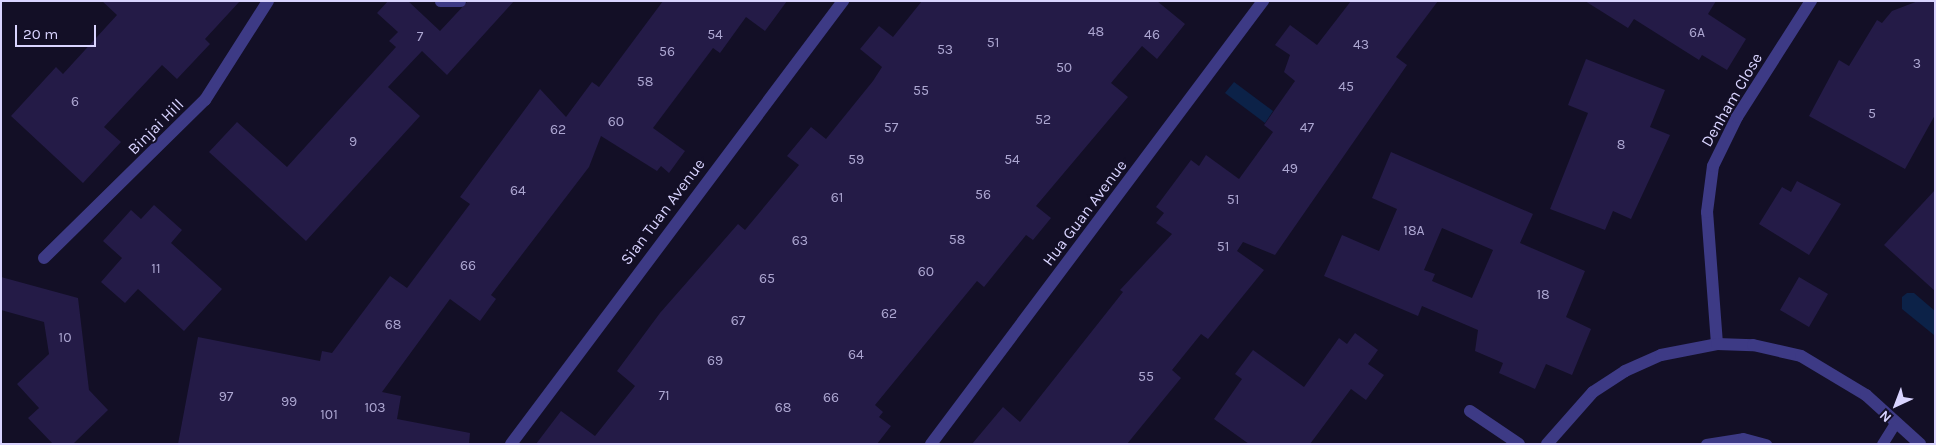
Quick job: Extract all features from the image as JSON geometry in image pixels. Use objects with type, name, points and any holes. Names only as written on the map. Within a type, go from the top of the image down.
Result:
[{"type":"street","name":"Binjai Hill","points":[[44,258],[205,100],[268,1]]},
{"type":"street","name":"Sian Tuan Avenue","points":[[511,444],[843,1]]},
{"type":"street","name":"Hua Guan Avenue","points":[[931,444],[1263,1]]},
{"type":"street","name":"Denham Close","points":[[1717,344],[1707,212],[1712,166],[1737,117],[1811,1]]},
{"type":"street","points":[[1547,444],[1593,392],[1624,371],[1662,355],[1717,344],[1753,345],[1801,356],[1866,395],[1917,442]]},
{"type":"street","points":[[1470,411],[1520,444]]},
{"type":"lane","points":[[440,1],[460,1]]},
{"type":"lane","points":[[1882,444],[1896,422]]},
{"type":"lane","points":[[1706,444],[1743,438],[1766,444]]},
{"type":"water","points":[[1234,82],[1273,111],[1265,123],[1225,93]]},
{"type":"water","points":[[1907,293],[1914,293],[1935,311],[1934,335],[1902,309],[1902,297]]},
{"type":"building","points":[[102,1],[240,1],[205,39],[210,44],[177,79],[162,65],[104,127],[121,142],[83,183],[11,116],[56,67],[63,74],[117,15]]},
{"type":"building","points":[[388,1],[408,1],[440,31],[468,1],[514,1],[447,75],[422,51],[388,87],[420,116],[306,241],[209,152],[237,122],[287,167],[396,47],[389,41],[398,32],[377,13]]},
{"type":"building","points":[[663,1],[787,1],[765,31],[746,17],[720,53],[713,48],[653,128],[685,151],[669,173],[661,166],[657,171],[601,136],[589,167],[491,295],[496,299],[480,321],[450,299],[382,392],[401,396],[397,419],[470,433],[469,444],[178,444],[198,337],[320,361],[322,351],[332,353],[390,276],[407,288],[470,204],[460,197],[540,89],[566,117],[592,82],[599,87]]},
{"type":"building","points":[[922,1],[1157,1],[1185,24],[1157,59],[1142,46],[1111,83],[1128,97],[1036,206],[1051,218],[1033,240],[1026,235],[984,287],[977,281],[875,405],[883,412],[879,417],[891,426],[877,444],[536,444],[561,411],[595,436],[635,386],[617,371],[660,313],[738,224],[745,230],[799,165],[787,156],[811,127],[826,139],[873,81],[882,67],[860,49],[879,26],[893,37]]},
{"type":"building","points":[[1351,1],[1438,1],[1396,57],[1407,65],[1275,255],[1243,242],[1237,251],[1264,270],[1208,339],[1201,334],[1172,370],[1181,378],[1127,444],[972,444],[1003,407],[1020,422],[1123,292],[1120,290],[1172,234],[1156,223],[1164,213],[1156,207],[1191,160],[1199,166],[1206,155],[1239,179],[1273,132],[1264,125],[1295,81],[1284,72],[1290,55],[1275,45],[1290,25],[1317,45]]},
{"type":"building","points":[[1585,1],[1716,1],[1708,14],[1746,39],[1727,70],[1702,55],[1699,60],[1634,19],[1628,28]]},
{"type":"building","points":[[1918,1],[1935,1],[1935,115],[1905,169],[1809,116],[1839,60],[1849,66],[1877,20],[1882,23],[1892,11]]},
{"type":"building","points":[[1586,59],[1665,90],[1650,127],[1670,135],[1631,219],[1613,211],[1605,230],[1550,209],[1588,113],[1568,105]]},
{"type":"building","points":[[1391,152],[1533,214],[1520,243],[1585,271],[1566,317],[1591,329],[1572,375],[1546,364],[1535,389],[1499,373],[1503,363],[1475,351],[1478,330],[1422,306],[1418,316],[1324,276],[1342,235],[1379,251],[1397,209],[1372,198]],"holes":[[[1442,228],[1493,250],[1472,298],[1432,281],[1435,274],[1424,270]]]},
{"type":"building","points":[[1797,181],[1841,204],[1809,255],[1759,224],[1782,187],[1791,192]]},
{"type":"building","points":[[1935,190],[1935,291],[1884,245]]},
{"type":"building","points":[[154,205],[182,230],[171,243],[222,289],[184,331],[138,289],[125,303],[101,282],[122,258],[103,241],[131,210],[141,219]]},
{"type":"building","points":[[1,277],[78,298],[89,390],[108,410],[73,444],[53,444],[28,418],[39,408],[17,384],[49,354],[44,322],[1,310]]},
{"type":"building","points":[[1799,277],[1828,294],[1809,327],[1780,310]]},
{"type":"building","points":[[1355,333],[1378,350],[1368,364],[1384,375],[1366,400],[1351,389],[1310,444],[1249,444],[1214,419],[1242,379],[1235,374],[1253,350],[1304,387],[1339,338],[1347,344]]}]
